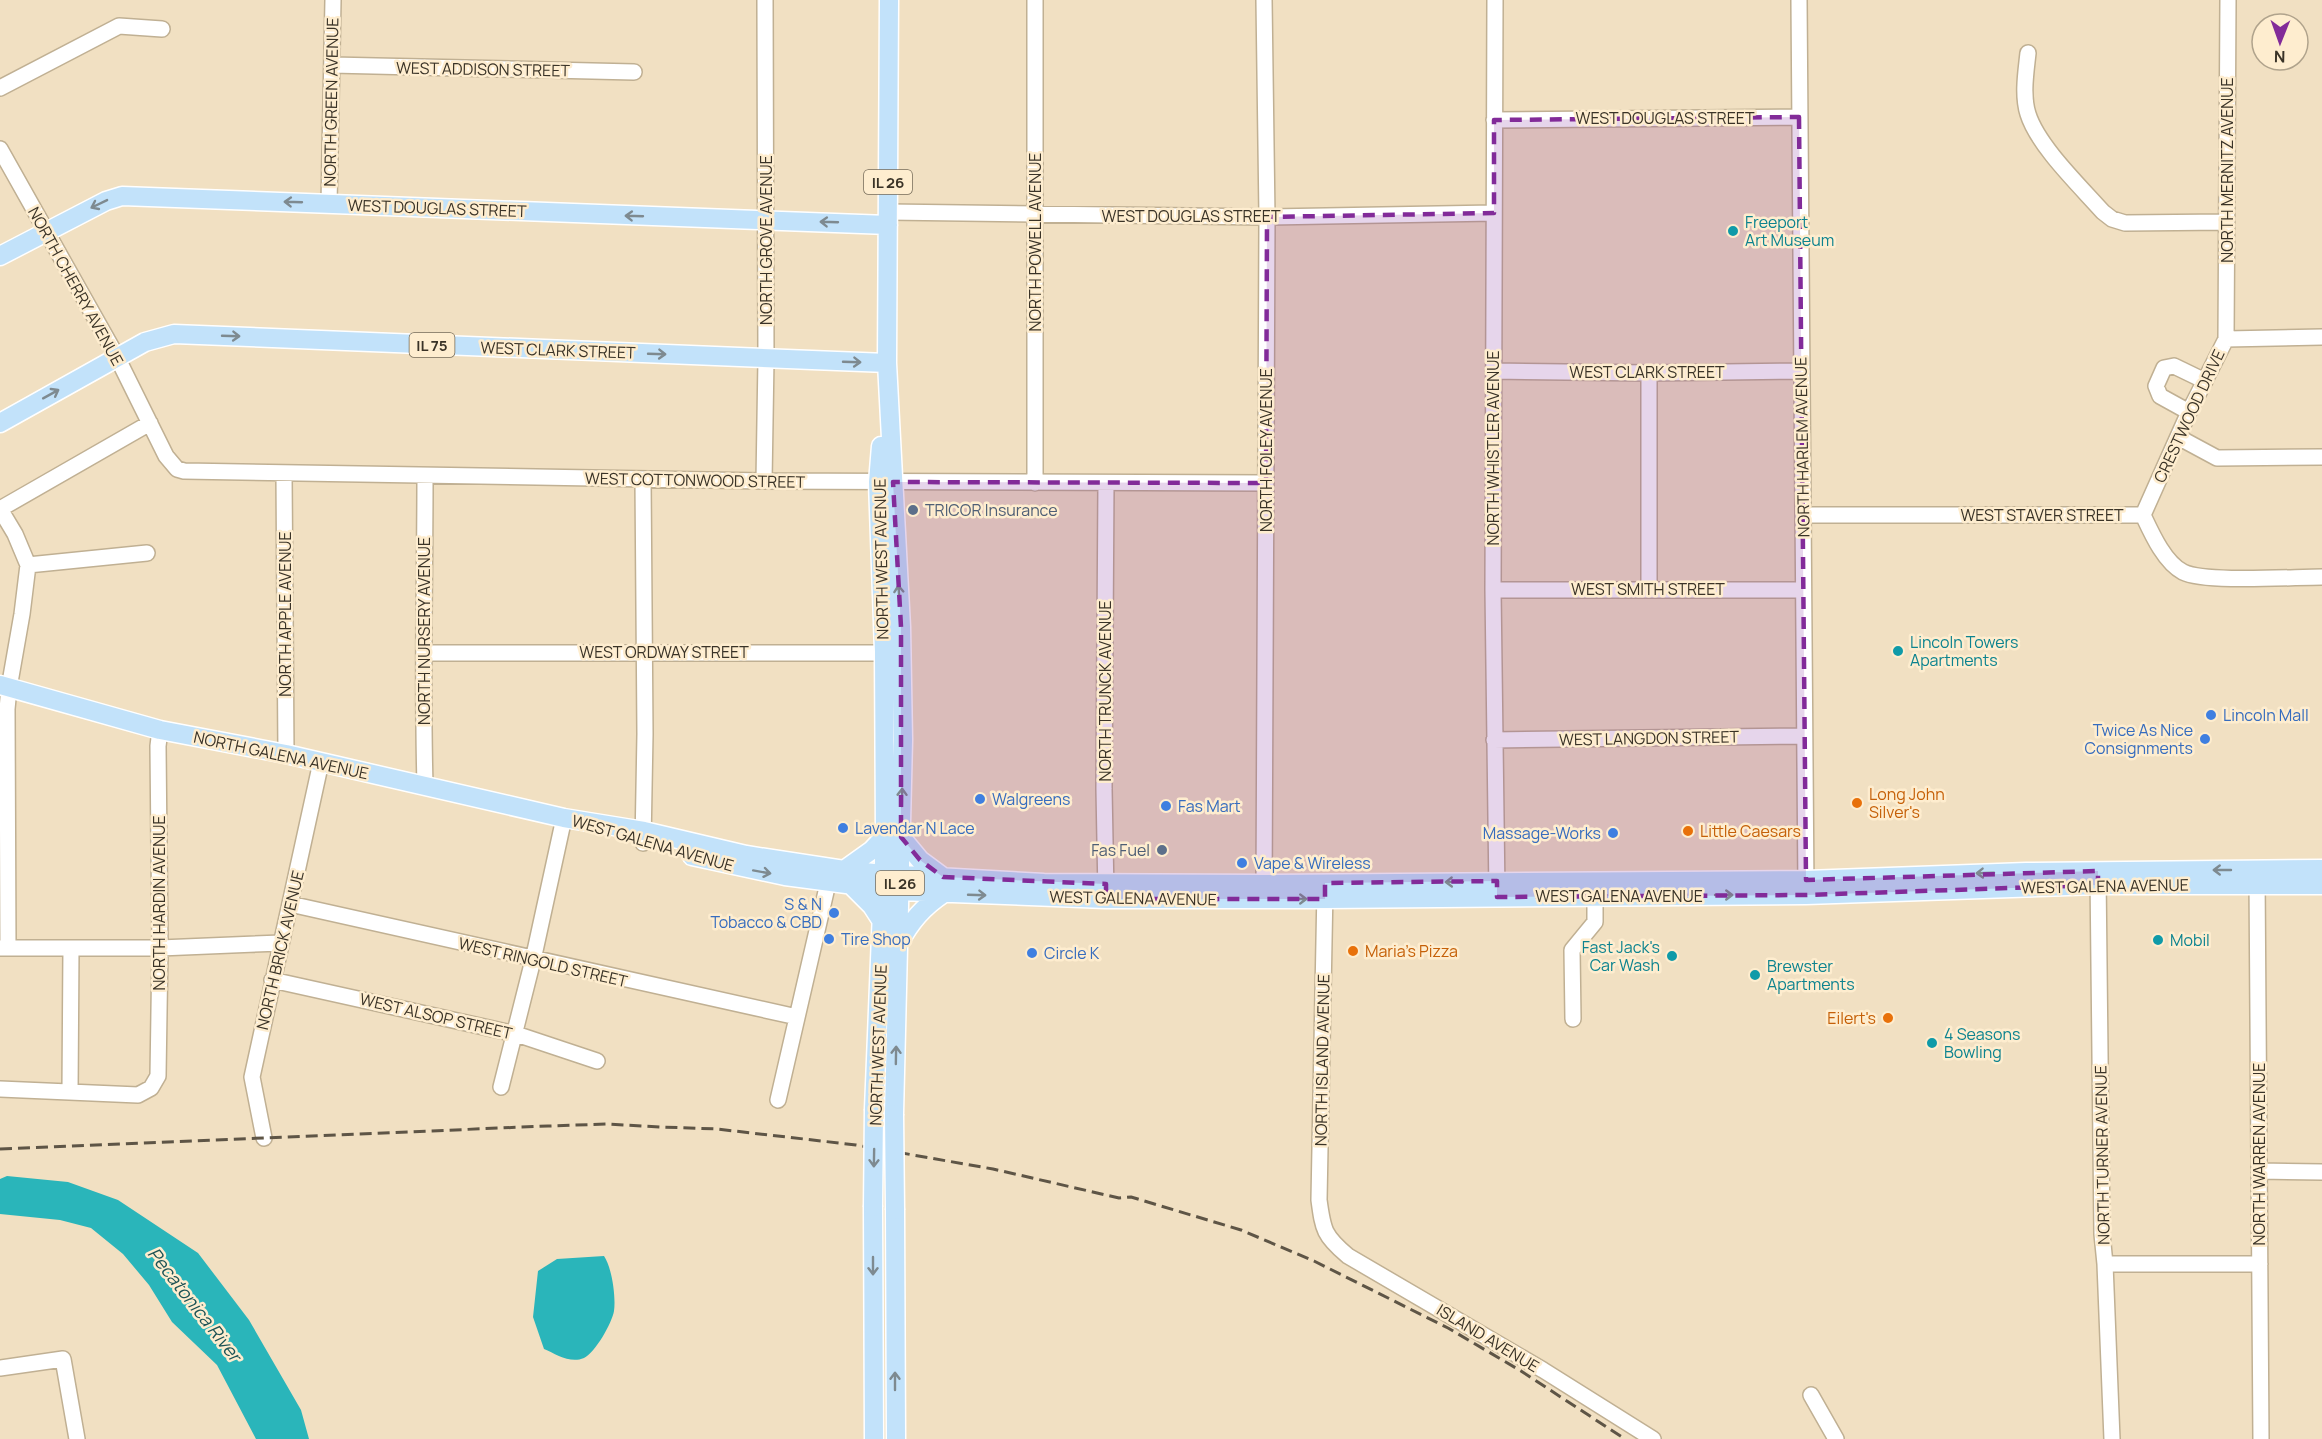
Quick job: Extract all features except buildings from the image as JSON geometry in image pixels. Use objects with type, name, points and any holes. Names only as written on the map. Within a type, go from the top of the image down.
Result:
[{"type":"main road","name":"NORTH WEST AVENUE","points":[[889,0],[885,482],[893,652],[892,882],[898,944],[894,1114],[896,1439]]},
{"type":"main road","name":"WEST DOUGLAS STREET","points":[[0,256],[106,201],[123,196],[765,220],[888,218]]},
{"type":"main road","name":"WEST CLARK STREET","points":[[0,423],[145,342],[174,334],[887,363]]},
{"type":"main road","name":"NORTH GALENA AVENUE","points":[[4,686],[160,730],[286,754],[564,818]]},
{"type":"main road","name":"WEST GALENA AVENUE","points":[[564,818],[644,837],[746,855],[848,878],[943,885],[1106,892],[1806,888]]},
{"type":"main road","name":"WEST GALENA AVENUE","points":[[644,837],[740,868],[828,883],[848,878]]},
{"type":"main road","points":[[883,923],[848,878],[872,850],[893,837],[920,860],[943,885],[915,917],[898,944]]},
{"type":"main road","name":"WEST GALENA AVENUE","points":[[1497,889],[1595,896],[2098,878],[2257,877],[2322,869]]},
{"type":"main road","name":"WEST GALENA AVENUE","points":[[2257,877],[2322,885]]},
{"type":"main road","name":"NORTH WEST AVENUE","points":[[874,1439],[874,1109],[883,923],[892,882]]},
{"type":"street","name":"NORTH GREEN AVENUE","points":[[329,204],[333,0]]},
{"type":"street","name":"NORTH GROVE AVENUE","points":[[764,481],[765,0]]},
{"type":"street","name":"NORTH POWELL AVENUE","points":[[1035,0],[1035,483]]},
{"type":"street","name":"NORTH FOLEY AVENUE","points":[[1264,0],[1267,217],[1264,892]]},
{"type":"street","name":"NORTH WHISTLER AVENUE","points":[[1495,0],[1493,590],[1497,889]]},
{"type":"street","name":"NORTH HARLEM AVENUE","points":[[1799,0],[1806,888]]},
{"type":"street","name":"NORTH MERNITZ AVENUE","points":[[2226,339],[2228,0]]},
{"type":"street","points":[[0,88],[119,26],[162,29]]},
{"type":"street","points":[[2028,53],[2025,82],[2027,112],[2032,125],[2038,136],[2103,212],[2112,219],[2125,223],[2226,222]]},
{"type":"street","name":"WEST ADDISON STREET","points":[[332,65],[634,72]]},
{"type":"street","name":"WEST DOUGLAS STREET","points":[[1494,120],[1799,117]]},
{"type":"street","name":"NORTH CHERRY AVENUE","points":[[0,149],[117,357],[150,423]]},
{"type":"street","name":"WEST DOUGLAS STREET","points":[[888,218],[1035,215],[1267,217],[1494,213]]},
{"type":"street","name":"CRESTWOOD DRIVE","points":[[2143,515],[2189,411],[2226,339],[2322,338]]},
{"type":"street","points":[[2189,411],[2160,396],[2156,386],[2164,368],[2174,366],[2205,381]]},
{"type":"street","name":"WEST CLARK STREET","points":[[1493,371],[1649,373],[1801,371]]},
{"type":"street","points":[[1649,373],[1649,589]]},
{"type":"street","points":[[150,423],[0,509],[15,534],[28,565],[22,614],[4,686],[4,948],[160,948],[281,943]]},
{"type":"street","name":"WEST COTTONWOOD STREET","points":[[150,423],[165,456],[177,469],[184,471],[425,477],[764,481],[1266,483]]},
{"type":"street","points":[[2178,437],[2217,458],[2322,457]]},
{"type":"street","name":"NORTH APPLE AVENUE","points":[[284,474],[286,754]]},
{"type":"street","name":"NORTH NURSERY AVENUE","points":[[425,477],[423,723],[425,785]]},
{"type":"street","points":[[643,479],[644,837]]},
{"type":"street","name":"NORTH TRUNCK AVENUE","points":[[1106,483],[1104,778],[1106,892]]},
{"type":"street","name":"WEST STAVER STREET","points":[[1803,515],[2143,515],[2156,542],[2181,571],[2202,577],[2322,577]]},
{"type":"street","points":[[28,565],[147,553]]},
{"type":"street","name":"WEST SMITH STREET","points":[[1493,590],[1803,590]]},
{"type":"street","name":"WEST ORDWAY STREET","points":[[425,653],[893,652]]},
{"type":"street","name":"NORTH HARDIN AVENUE","points":[[70,1092],[138,1095],[151,1088],[158,1076],[160,948],[158,746],[160,730]]},
{"type":"street","name":"WEST LANGDON STREET","points":[[1494,741],[1804,736]]},
{"type":"street","name":"NORTH BRICK AVENUE","points":[[264,1138],[252,1077],[321,762]]},
{"type":"street","points":[[501,1087],[534,960],[564,818]]},
{"type":"street","name":"NORTH WARREN AVENUE","points":[[2257,877],[2261,1439]]},
{"type":"street","name":"NORTH TURNER AVENUE","points":[[2098,878],[2102,1234],[2112,1439]]},
{"type":"street","points":[[778,1100],[828,883]]},
{"type":"street","name":"NORTH ISLAND AVENUE","points":[[1325,891],[1318,1200],[1326,1235]]},
{"type":"street","points":[[1573,1019],[1572,950],[1595,922],[1595,896]]},
{"type":"street","name":"WEST RINGOLD STREET","points":[[290,904],[797,1017]]},
{"type":"street","points":[[1,1087],[70,1092],[70,948]]},
{"type":"street","name":"WEST ALSOP STREET","points":[[272,980],[516,1034],[597,1061]]},
{"type":"street","points":[[2259,1171],[2322,1172]]},
{"type":"street","name":"ISLAND AVENUE","points":[[1326,1235],[1348,1256],[1533,1364],[1653,1439]]},
{"type":"street","points":[[2105,1264],[2260,1264]]},
{"type":"street","points":[[0,1368],[63,1359],[77,1439]]},
{"type":"street","points":[[1811,1395],[1836,1439]]},
{"type":"highlighted area","points":[[1799,117],[1806,880],[2098,871],[2098,885],[1806,895],[1497,897],[1497,881],[1325,883],[1325,899],[1106,899],[1106,884],[943,877],[920,860],[901,837],[901,627],[893,482],[1266,483],[1267,217],[1494,213],[1494,120]]},
{"type":"water","name":"Pecatonica River","points":[[7,1176],[68,1182],[118,1200],[198,1253],[249,1320],[301,1410],[309,1439],[256,1439],[217,1365],[172,1322],[149,1285],[123,1254],[91,1228],[60,1220],[0,1214],[0,1179]]},
{"type":"water","points":[[604,1256],[614,1291],[614,1311],[607,1330],[593,1350],[579,1360],[563,1358],[544,1349],[533,1317],[538,1271],[557,1259]]},
{"type":"railway","points":[[0,1149],[606,1124],[717,1129],[856,1145],[993,1169],[1119,1198],[1131,1197],[1241,1230],[1314,1261],[1448,1328],[1521,1371],[1625,1439]]},
{"type":"place","name":"Freeport Art Museum","points":[[1733,231]]},
{"type":"place","name":"TRICOR Insurance","points":[[913,510]]},
{"type":"place","name":"Lincoln Towers Apartments","points":[[1898,651]]},
{"type":"place","name":"Lincoln Mall","points":[[2211,715]]},
{"type":"place","name":"Twice As Nice Consignments","points":[[2205,739]]},
{"type":"place","name":"Walgreens","points":[[980,799]]},
{"type":"place","name":"Long John Silver's","points":[[1857,803]]},
{"type":"place","name":"Fas Mart","points":[[1166,806]]},
{"type":"place","name":"Lavendar N Lace","points":[[843,828]]},
{"type":"place","name":"Little Caesars","points":[[1688,831]]},
{"type":"place","name":"Massage-Works","points":[[1613,833]]},
{"type":"place","name":"Fas Fuel","points":[[1162,850]]},
{"type":"place","name":"Vape & Wireless","points":[[1242,863]]},
{"type":"place","name":"S & N Tobacco & CBD","points":[[834,913]]},
{"type":"place","name":"Tire Shop","points":[[829,939]]},
{"type":"place","name":"Mobil","points":[[2158,940]]},
{"type":"place","name":"Maria's Pizza","points":[[1353,951]]},
{"type":"place","name":"Circle K","points":[[1032,953]]},
{"type":"place","name":"Fast Jack's Car Wash","points":[[1672,956]]},
{"type":"place","name":"Brewster Apartments","points":[[1755,975]]},
{"type":"place","name":"Eilert's","points":[[1888,1018]]},
{"type":"place","name":"4 Seasons Bowling","points":[[1932,1043]]}]
